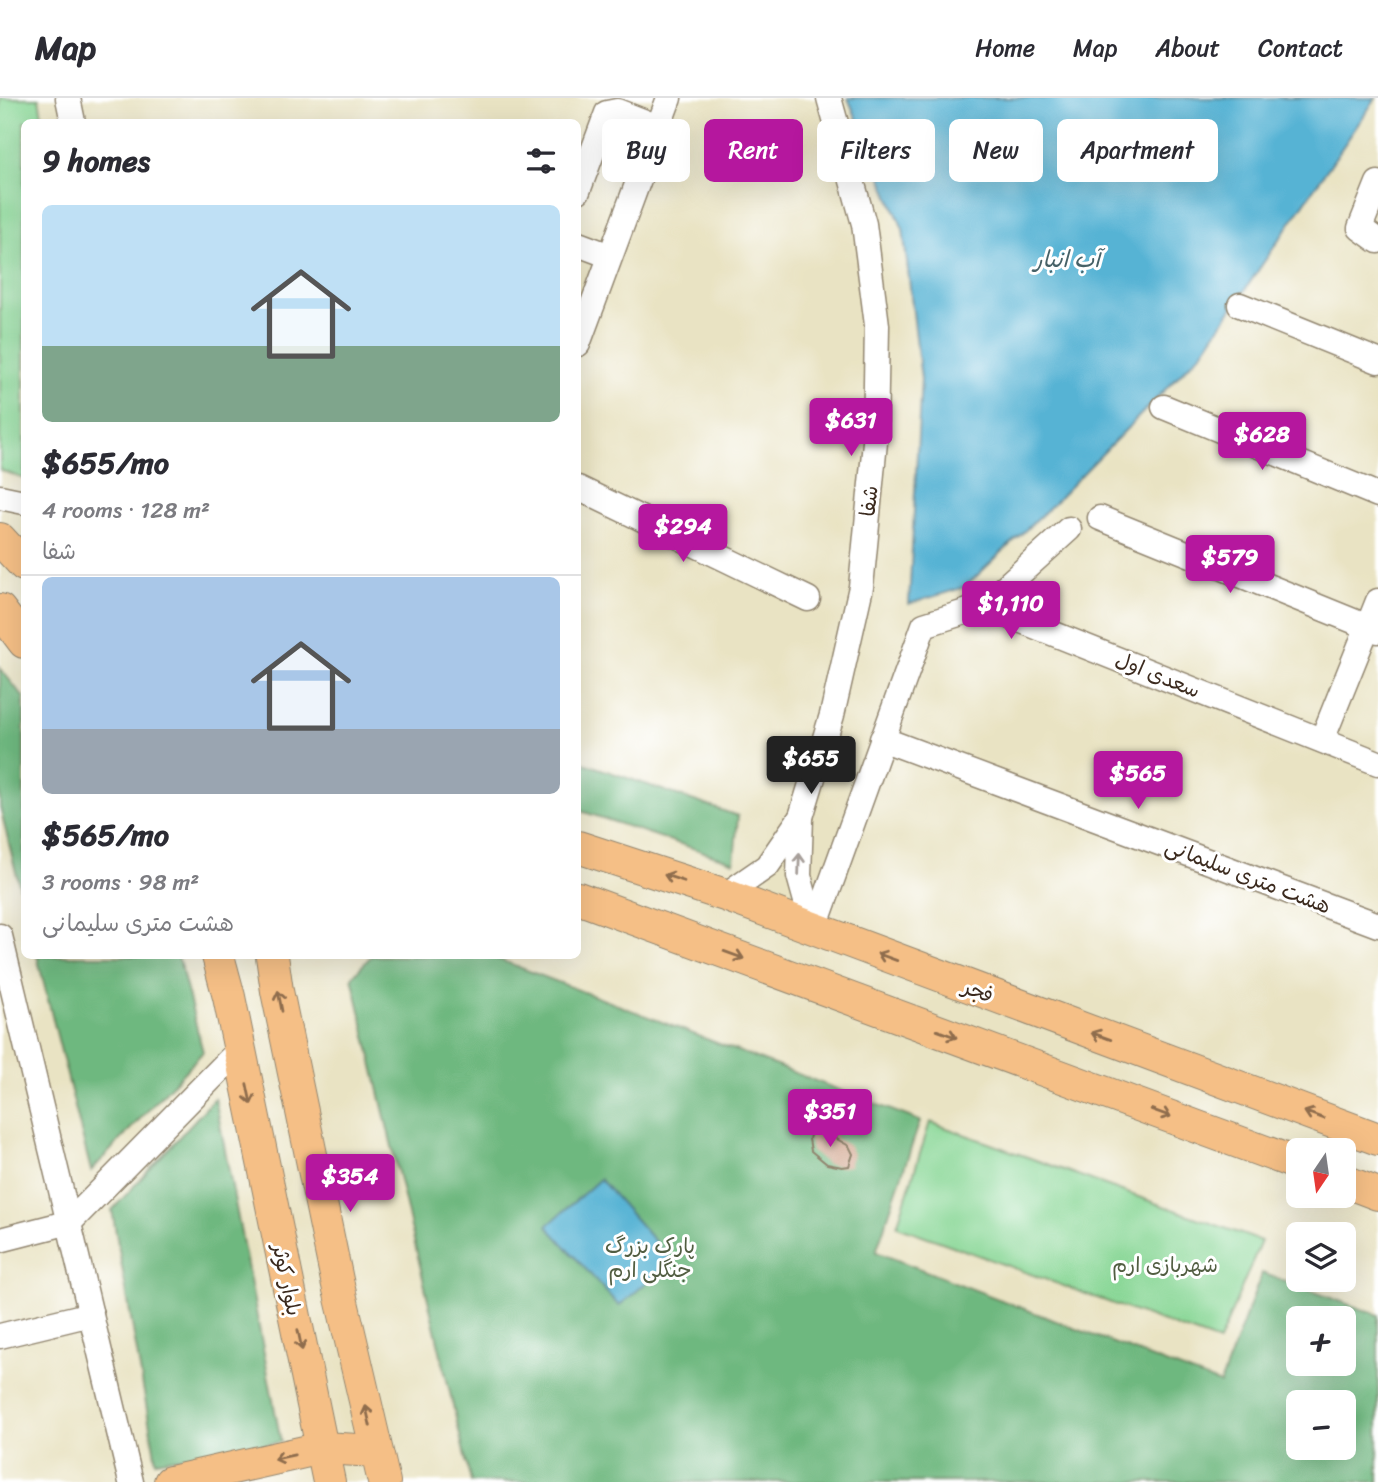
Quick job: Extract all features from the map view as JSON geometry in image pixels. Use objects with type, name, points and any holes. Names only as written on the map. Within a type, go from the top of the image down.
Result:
[{"type":"main road","points":[[0,539],[21,562]]},
{"type":"main road","name":"فجر","points":[[581,848],[725,895],[1378,1139]]},
{"type":"main road","points":[[581,899],[1286,1160]]},
{"type":"main road","name":"بلوار کوثر","points":[[219,959],[240,1049],[322,1448],[324,1481]]},
{"type":"main road","points":[[273,959],[338,1285],[384,1482]]},
{"type":"main road","points":[[1356,1186],[1378,1194]]},
{"type":"main road","points":[[170,1482],[322,1448],[376,1451]]},
{"type":"main road","points":[[324,1481],[376,1451]]},
{"type":"street","points":[[68,98],[72,119]]},
{"type":"street","points":[[661,119],[669,98]]},
{"type":"street","name":"شفا","points":[[801,817],[832,715],[860,587],[875,442],[877,325],[864,224],[829,98]]},
{"type":"street","points":[[605,119],[607,113],[617,111],[638,119]]},
{"type":"street","points":[[581,183],[602,126]]},
{"type":"street","points":[[581,336],[638,182]]},
{"type":"street","points":[[1378,183],[1360,228],[1378,241]]},
{"type":"street","points":[[581,245],[610,256]]},
{"type":"street","points":[[1240,305],[1378,361]]},
{"type":"street","points":[[1164,407],[1378,495]]},
{"type":"street","points":[[581,489],[808,599]]},
{"type":"street","points":[[0,496],[21,501]]},
{"type":"street","points":[[1100,518],[1372,629]]},
{"type":"street","points":[[814,930],[924,625],[984,606],[1069,529]]},
{"type":"street","points":[[1322,740],[1372,629],[1378,601]]},
{"type":"street","name":"سعدی اول","points":[[984,606],[1378,764]]},
{"type":"street","name":"هشت متری سلیمانی","points":[[882,739],[1378,925]]},
{"type":"street","points":[[725,895],[767,866],[801,817]]},
{"type":"street","points":[[801,817],[799,876],[814,930]]},
{"type":"street","points":[[0,936],[131,1482]]},
{"type":"street","points":[[0,1240],[69,1222],[240,1049]]},
{"type":"street","points":[[0,1336],[91,1314]]},
{"type":"green space","points":[[0,98],[39,98],[42,119],[21,119],[21,478],[0,470]]},
{"type":"green space","points":[[0,668],[21,694],[21,893],[0,807]]},
{"type":"green space","points":[[581,762],[738,816],[734,862],[581,811]]},
{"type":"green space","points":[[38,959],[179,959],[203,1052],[91,1171]]},
{"type":"green space","name":"پارک بزرگ جنگلی ارم","points":[[368,959],[498,959],[920,1121],[876,1252],[1220,1384],[1262,1273],[1286,1282],[1286,1292],[1314,1292],[1353,1306],[1286,1306],[1286,1376],[1356,1376],[1356,1307],[1378,1315],[1378,1482],[471,1482],[352,977]]},
{"type":"green space","points":[[215,1098],[281,1442],[156,1461],[112,1210]]},
{"type":"green space","name":"شهربازی ارم","points":[[930,1122],[1261,1241],[1219,1342],[897,1226]]},
{"type":"water","name":"آب انبار","points":[[848,98],[1376,98],[1203,351],[1050,507],[965,587],[909,604],[921,379],[903,229],[883,182],[935,182],[935,119],[857,119]]},
{"type":"water","points":[[600,1179],[672,1261],[619,1306],[547,1226]]},
{"type":"building","points":[[812,1128],[836,1134],[835,1138],[849,1146],[853,1154],[849,1166],[827,1164],[811,1151],[809,1139]]}]
